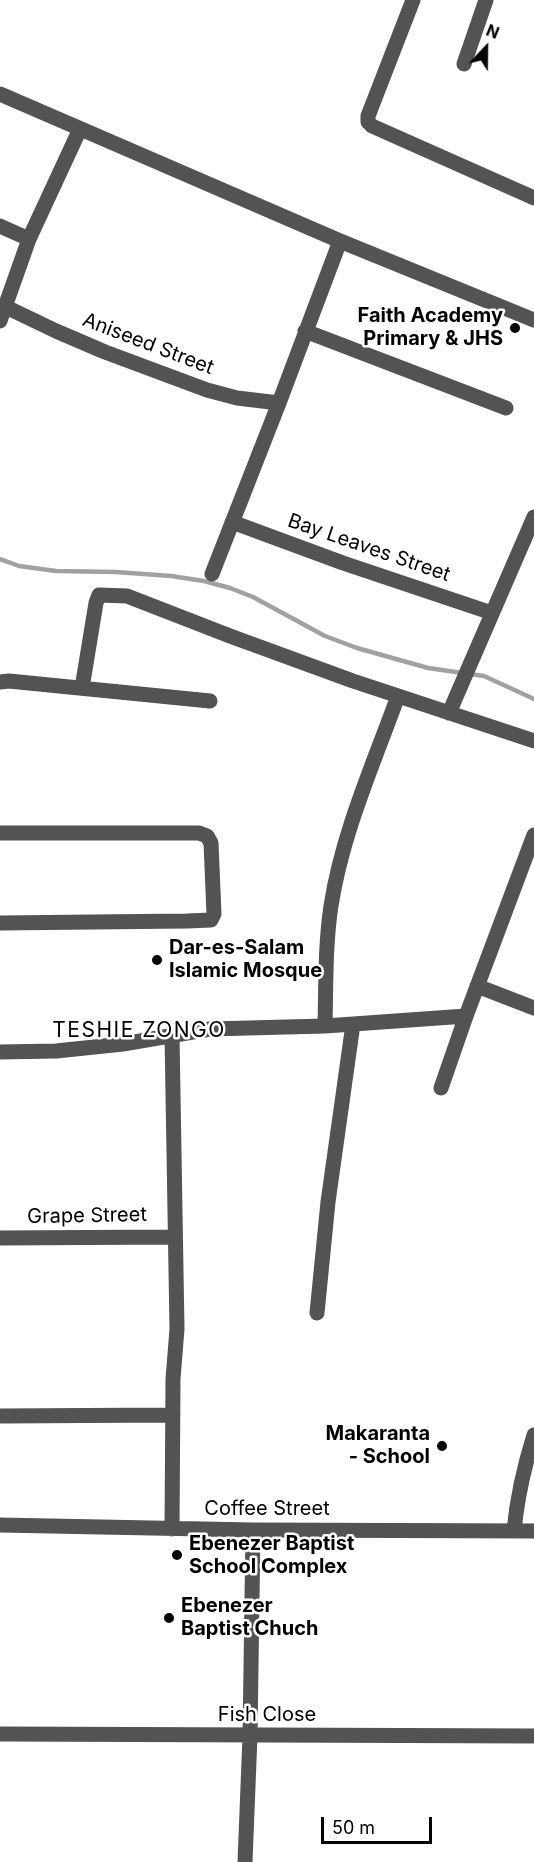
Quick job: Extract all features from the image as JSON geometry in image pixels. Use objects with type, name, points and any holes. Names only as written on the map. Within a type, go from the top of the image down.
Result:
[{"type":"street","points":[[413,0],[368,116],[368,122],[372,126],[534,198]]},
{"type":"street","points":[[464,64],[486,0]]},
{"type":"street","points":[[0,94],[340,242],[534,320]]},
{"type":"street","points":[[3,314],[29,239],[80,129]]},
{"type":"street","points":[[0,226],[29,239]]},
{"type":"street","points":[[212,574],[340,242]]},
{"type":"street","name":"Aniseed Street","points":[[3,314],[56,331],[207,390],[237,398],[279,403]]},
{"type":"street","points":[[306,331],[506,408]]},
{"type":"street","name":"Bay Leaves Street","points":[[232,522],[342,563],[492,613]]},
{"type":"street","points":[[450,713],[533,523]]},
{"type":"street","points":[[82,688],[96,603],[99,594],[106,594],[127,597],[398,696],[534,741]]},
{"type":"street","points":[[0,682],[9,681],[210,701]]},
{"type":"street","points":[[326,1026],[331,907],[348,832],[398,696]]},
{"type":"street","points":[[0,833],[187,833],[207,836],[211,843],[214,914],[211,920],[0,923]]},
{"type":"street","points":[[441,1088],[534,835]]},
{"type":"street","points":[[477,986],[534,1008]]},
{"type":"street","points":[[0,1052],[123,1044],[210,1029],[326,1026],[466,1016]]},
{"type":"street","points":[[317,1313],[328,1202],[353,1024]]},
{"type":"street","points":[[172,1035],[177,1329],[173,1379],[172,1529]]},
{"type":"street","name":"Grape Street","points":[[0,1238],[175,1237]]},
{"type":"street","points":[[0,1416],[173,1414]]},
{"type":"street","points":[[514,1531],[520,1483],[534,1435]]},
{"type":"street","name":"Coffee Street","points":[[0,1525],[534,1532]]},
{"type":"street","points":[[245,1862],[250,1736],[253,1530]]},
{"type":"street","name":"Fish Close","points":[[0,1734],[534,1736]]},
{"type":"waterway","points":[[0,559],[19,566],[56,571],[116,572],[204,581],[253,597],[325,636],[357,648],[428,668],[484,676],[534,699]]},
{"type":"place","name":"Faith Academy Primary & JHS","points":[[515,328]]},
{"type":"place","name":"Dar-es-Salam Islamic Mosque","points":[[157,960]]},
{"type":"place","name":"Makaranta - School","points":[[442,1446]]},
{"type":"place","name":"Ebenezer Baptist School Complex","points":[[177,1555]]},
{"type":"place","name":"Ebenezer Baptist Chuch","points":[[169,1618]]},
{"type":"district","name":"TESHIE ZONGO","points":[[139,1031]]}]
